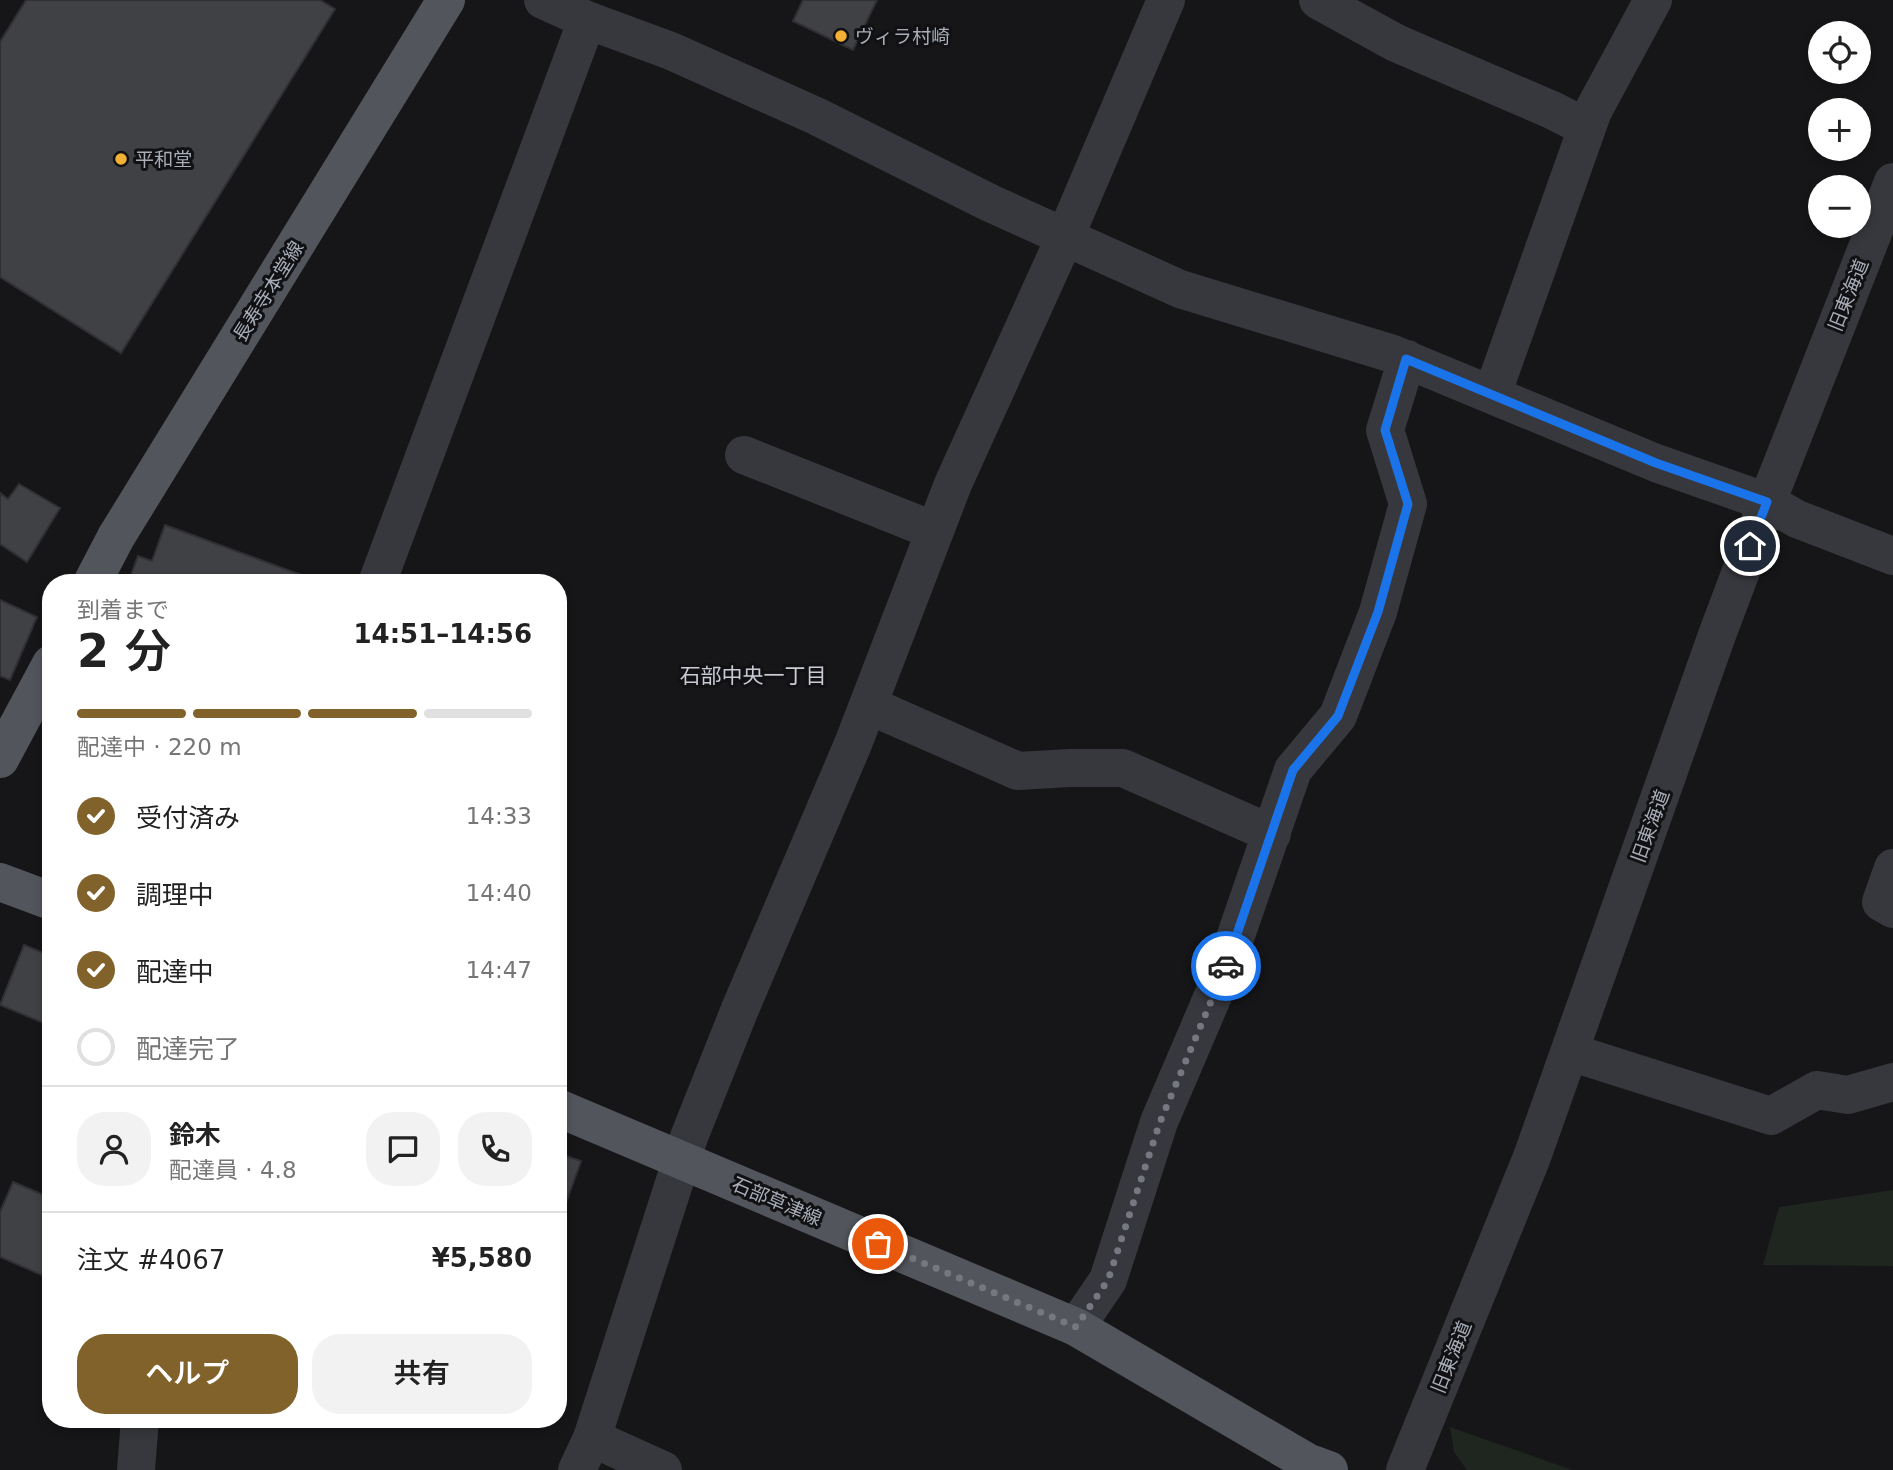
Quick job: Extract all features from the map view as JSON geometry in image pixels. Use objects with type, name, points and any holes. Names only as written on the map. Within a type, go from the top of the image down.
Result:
[{"type":"main road","name":"長寿寺本堂線","points":[[97,574],[116,537],[446,0]]},
{"type":"main road","points":[[0,759],[42,681]]},
{"type":"main road","points":[[0,882],[42,898]]},
{"type":"main road","name":"石部草津線","points":[[567,1112],[1076,1327],[1307,1461],[1329,1470]]},
{"type":"street","points":[[543,0],[587,20],[671,51],[816,116],[990,203],[1180,289],[1406,359],[1656,463],[1767,502],[1797,519],[1893,556]]},
{"type":"street","points":[[663,1470],[584,1454],[680,1160],[740,1009],[868,705],[953,484],[1065,237],[1166,0]]},
{"type":"street","points":[[1318,0],[1396,43],[1552,110],[1587,128]]},
{"type":"street","points":[[1492,395],[1593,111],[1653,0]]},
{"type":"street","points":[[380,574],[587,20]]},
{"type":"street","name":"旧東海道","points":[[1405,1470],[1532,1157],[1767,502],[1883,236],[1893,181]]},
{"type":"street","points":[[1076,1327],[1108,1280],[1160,1122],[1224,970],[1293,770],[1338,716],[1378,612],[1408,504],[1385,430],[1406,359]]},
{"type":"street","points":[[744,455],[935,531]]},
{"type":"street","points":[[868,705],[1018,771],[1123,768],[1272,834]]},
{"type":"street","points":[[1893,868],[1881,902],[1893,909]]},
{"type":"street","points":[[1570,1052],[1771,1116],[1817,1090],[1848,1095],[1893,1082]]},
{"type":"street","points":[[136,1470],[139,1428]]},
{"type":"shaded area","points":[[1893,1190],[1893,1266],[1763,1265],[1779,1207]]},
{"type":"shaded area","points":[[1450,1427],[1572,1470],[1467,1470],[1454,1452]]},
{"type":"building","name":"平和堂","points":[[26,0],[320,0],[335,9],[121,353],[0,277],[0,42]]},
{"type":"building","name":"ヴィラ村崎","points":[[803,0],[877,0],[853,50],[793,21]]},
{"type":"building","points":[[19,484],[60,508],[27,562],[0,544],[0,493],[8,499]]},
{"type":"building","points":[[165,525],[298,574],[131,574],[138,556],[152,561]]},
{"type":"building","points":[[0,600],[37,617],[10,680],[0,676]]},
{"type":"building","points":[[24,945],[42,952],[42,1022],[0,1005]]},
{"type":"building","points":[[567,1156],[581,1161],[567,1200]]},
{"type":"building","points":[[13,1182],[42,1194],[42,1275],[0,1257],[0,1212]]},
{"type":"way so far","points":[[878,1244],[1076,1327],[1108,1280],[1160,1122],[1226,966]]},
{"type":"place","name":"ヴィラ村崎","points":[[841,36]]},
{"type":"place","name":"平和堂","points":[[121,159]]},
{"type":"district","name":"石部中央一丁目","points":[[753,676]]},
{"type":"route","points":[[1226,966],[1293,770],[1338,716],[1378,612],[1408,504],[1385,430],[1406,359],[1656,463],[1767,502],[1750,546]]}]
